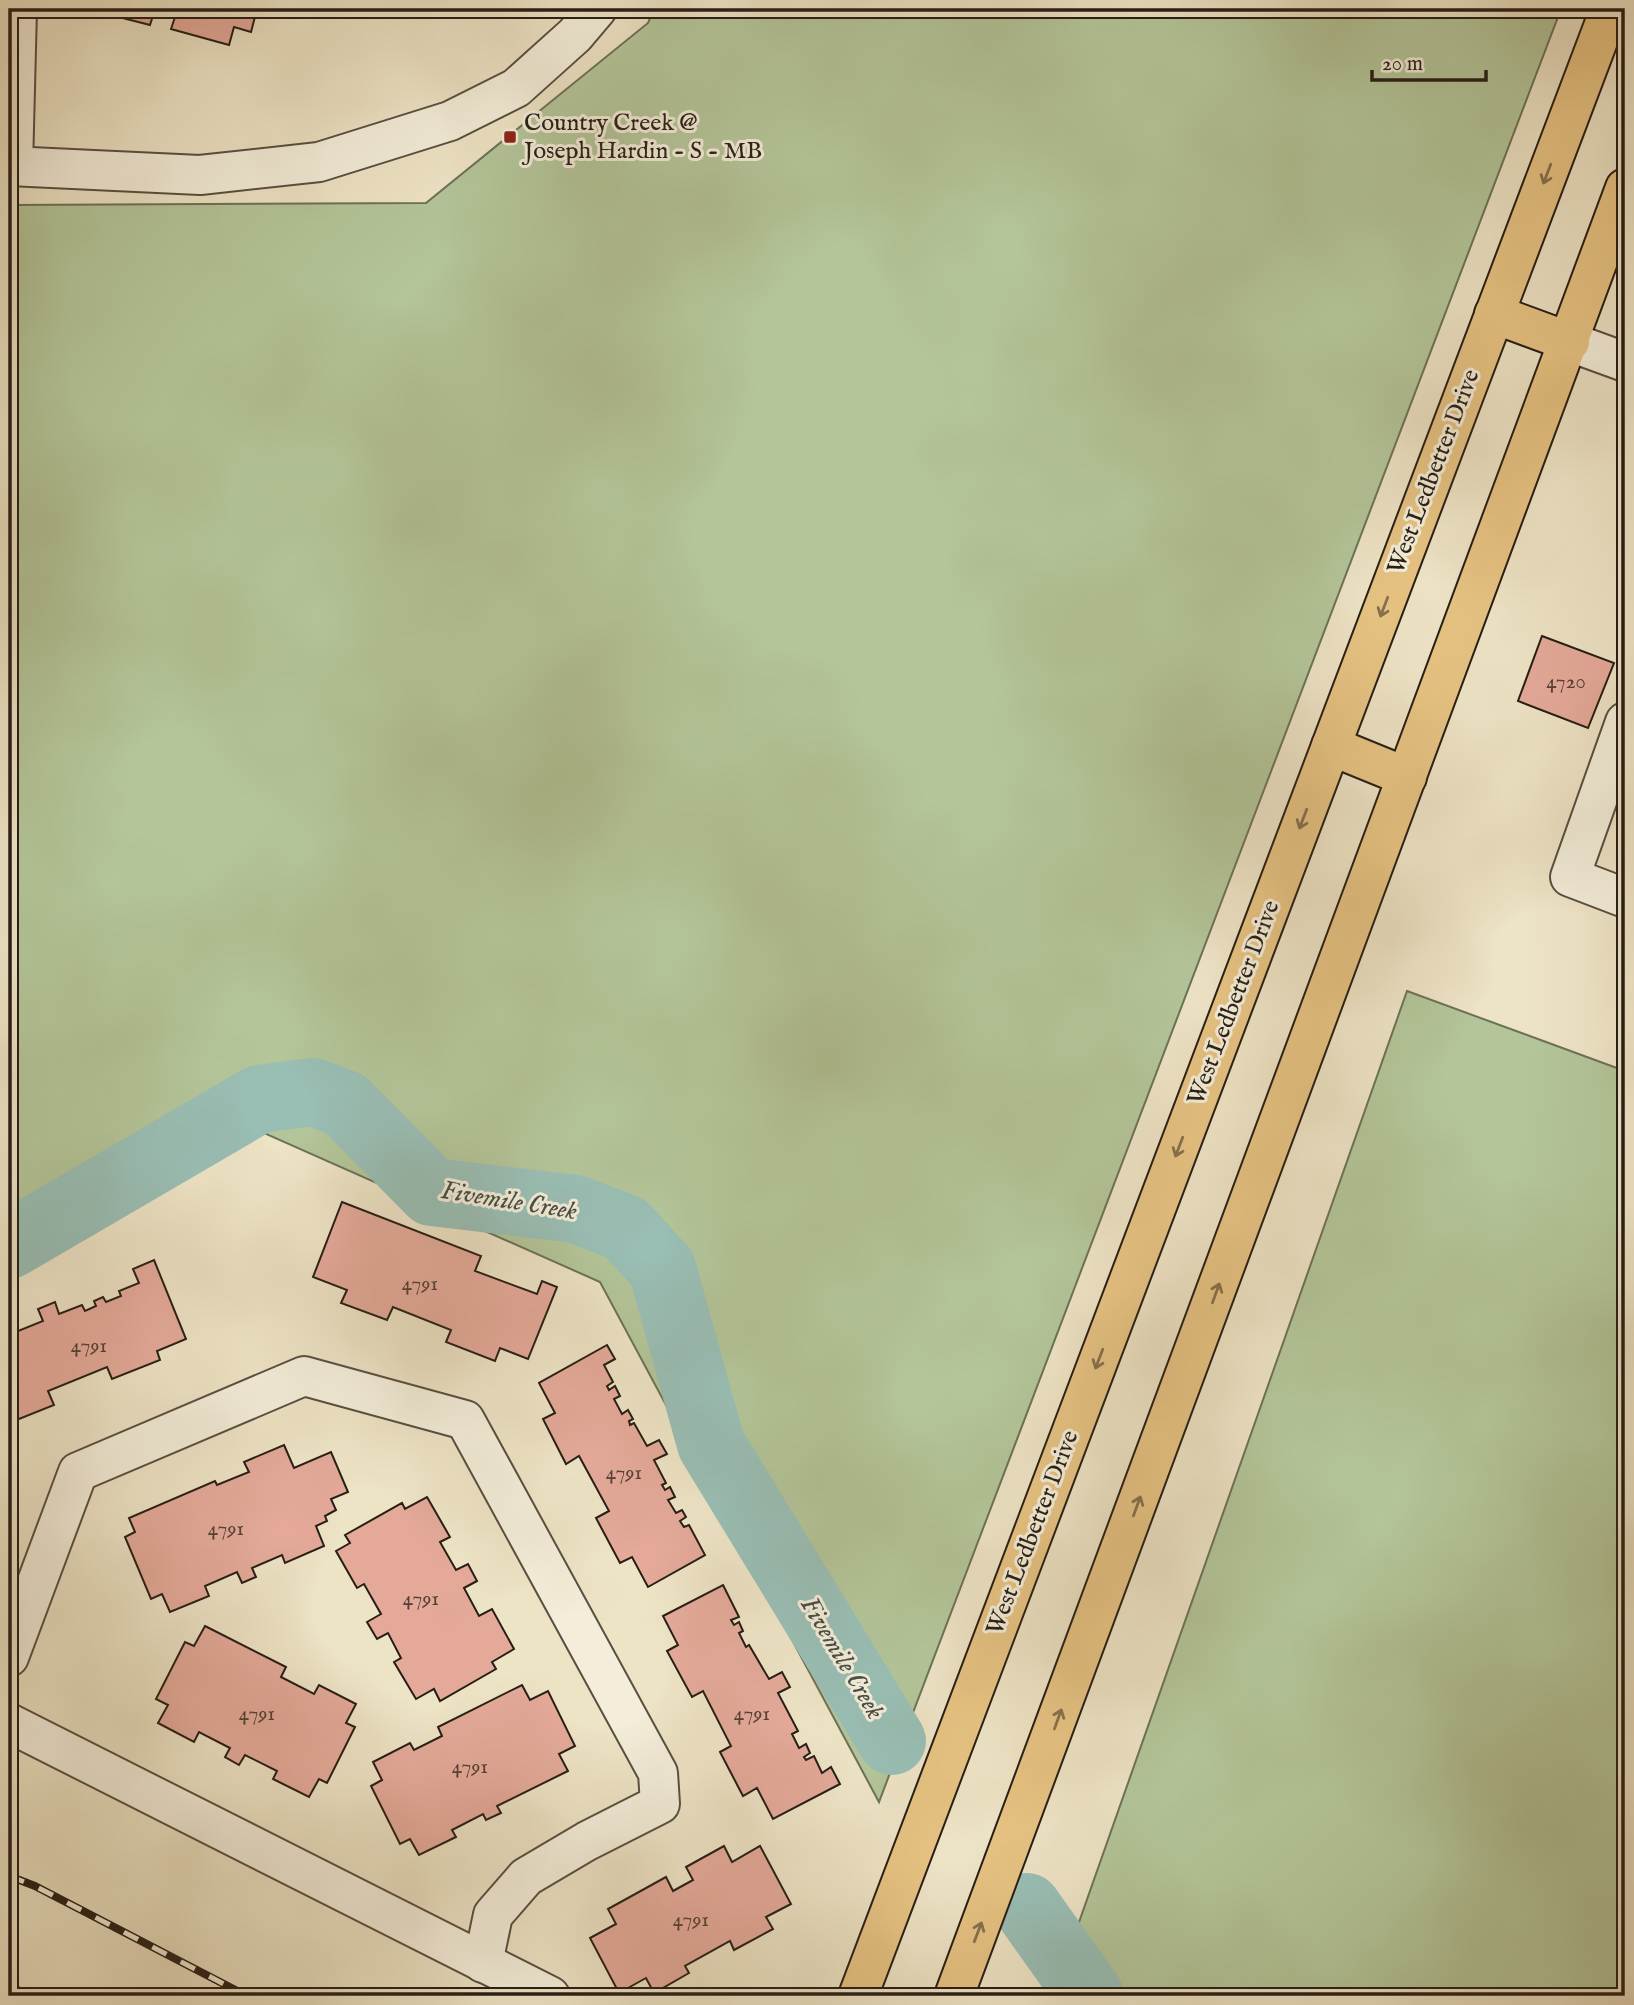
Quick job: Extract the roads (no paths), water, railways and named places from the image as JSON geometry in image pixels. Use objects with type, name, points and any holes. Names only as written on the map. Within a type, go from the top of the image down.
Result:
[{"type":"main road","name":"West Ledbetter Drive","points":[[858,1996],[1610,9]]},
{"type":"main road","points":[[954,1996],[1625,188]]},
{"type":"main road","points":[[1494,314],[1570,342]]},
{"type":"main road","points":[[1331,746],[1407,777]]},
{"type":"street","points":[[18,9],[11,167],[201,175],[318,162],[450,121],[516,88],[575,36],[597,9]]},
{"type":"street","points":[[1570,342],[1625,362]]},
{"type":"street","points":[[1625,722],[1570,877],[1625,898]]},
{"type":"street","points":[[9,1657],[78,1472],[304,1376],[465,1420],[658,1773],[660,1804],[587,1841],[526,1877],[493,1915],[483,1962]]},
{"type":"street","points":[[9,1723],[550,1996]]},
{"type":"waterway","name":"Fivemile Creek","points":[[9,1245],[259,1099],[313,1092],[345,1104],[432,1192],[575,1209],[625,1228],[662,1268],[711,1444],[892,1741]]},
{"type":"waterway","name":"Fivemile Creek","points":[[1027,1907],[1090,1996]]},
{"type":"railway","points":[[9,1876],[35,1886],[247,1996]]},
{"type":"place","name":"Country Creek @ Joseph Hardin - S - MB","points":[[510,137]]}]
